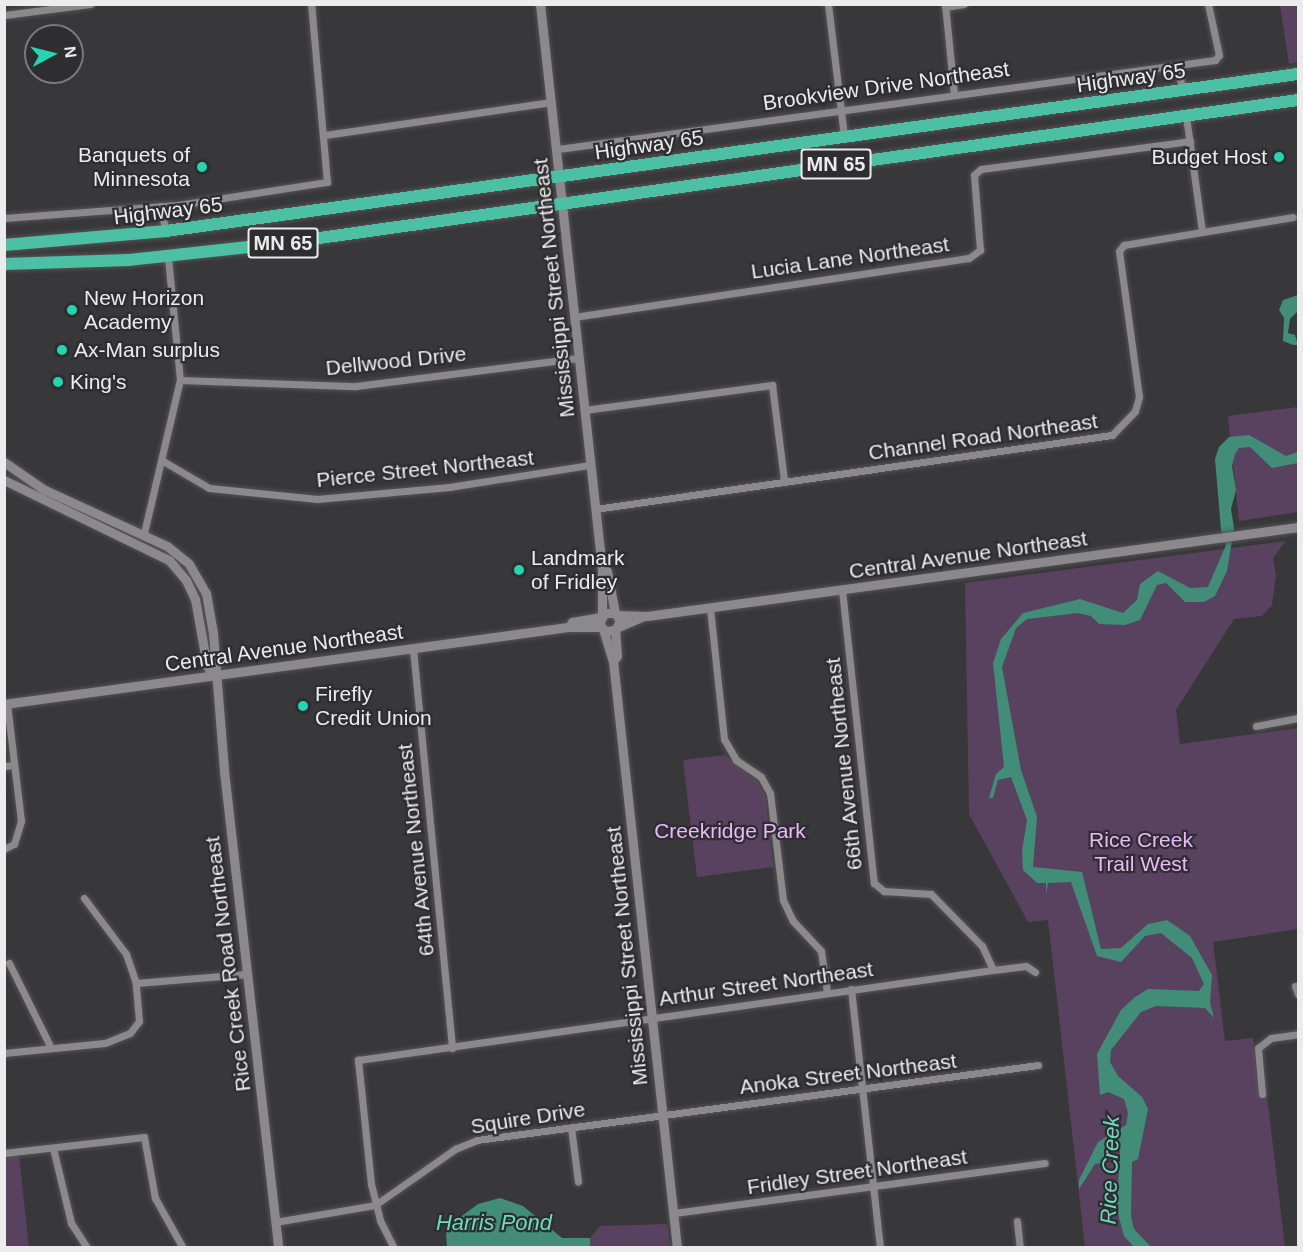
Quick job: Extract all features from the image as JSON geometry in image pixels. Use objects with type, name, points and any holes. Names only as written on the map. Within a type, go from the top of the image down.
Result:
[{"type":"highway","name":"Highway 65","points":[[4,245],[166,231],[1299,74]]},
{"type":"highway","name":"Highway 65","points":[[4,264],[168,257],[1299,100]]},
{"type":"street","points":[[4,15],[90,4]]},
{"type":"street","points":[[4,218],[160,206],[327,182],[325,135],[310,4]]},
{"type":"street","name":"Mississippi Street Northeast","points":[[540,4],[550,102],[562,177],[578,358],[602,568],[602,622],[613,661],[677,1248]]},
{"type":"street","points":[[828,4],[844,137]]},
{"type":"street","points":[[954,94],[945,6],[964,4]]},
{"type":"street","name":"Brookview Drive Northeast","points":[[558,149],[1219,59],[1208,4]]},
{"type":"street","points":[[1178,65],[1182,90]]},
{"type":"street","points":[[325,135],[550,102]]},
{"type":"street","points":[[1186,116],[1202,232]]},
{"type":"street","name":"Lucia Lane Northeast","points":[[574,317],[969,258],[980,250],[974,175],[981,169],[1190,141]]},
{"type":"street","points":[[160,206],[166,231]]},
{"type":"street","name":"Channel Road Northeast","points":[[595,509],[784,480],[1112,435],[1135,411],[1139,397],[1119,251],[1132,241],[1293,217]]},
{"type":"street","points":[[144,533],[163,461],[180,380],[168,257]]},
{"type":"street","name":"Dellwood Drive","points":[[180,380],[356,386],[578,358]]},
{"type":"street","points":[[584,410],[772,384],[784,480]]},
{"type":"street","name":"Pierce Street Northeast","points":[[163,461],[209,488],[317,499],[449,487],[590,465]]},
{"type":"street","name":"Rice Creek Road Northeast","points":[[4,462],[43,489],[144,533],[184,558],[201,581],[210,608],[217,664],[214,676],[278,1248]]},
{"type":"street","name":"Rice Creek Road Northeast","points":[[4,480],[48,504],[138,542],[168,560],[186,580],[199,607],[207,666],[214,676]]},
{"type":"street","name":"Central Avenue Northeast","points":[[6,704],[569,627],[572,622],[602,622],[616,614],[642,617],[1299,527]]},
{"type":"street","name":"Mississippi Street Northeast","points":[[602,568],[607,572],[616,614],[617,656],[613,661]]},
{"type":"street","name":"66th Avenue Northeast","points":[[842,590],[874,883],[884,891],[931,894],[982,946],[993,970]]},
{"type":"street","points":[[710,608],[724,739],[736,760],[760,777],[770,793],[783,900],[793,921],[821,951],[827,992]]},
{"type":"street","name":"Central Avenue Northeast","points":[[616,629],[642,617]]},
{"type":"street","points":[[602,622],[616,629]]},
{"type":"street","name":"64th Avenue Northeast","points":[[412,649],[452,1048]]},
{"type":"street","points":[[4,849],[14,844],[20,834],[6,704]]},
{"type":"street","points":[[1256,726],[1299,718]]},
{"type":"street","points":[[4,766],[14,765]]},
{"type":"street","points":[[4,1053],[105,1043],[130,1033],[139,1021],[136,983],[126,954],[84,897]]},
{"type":"street","points":[[9,963],[51,1048]]},
{"type":"street","name":"Arthur Street Northeast","points":[[375,1205],[358,1060],[452,1048],[652,1016],[993,970],[1026,966],[1035,972]]},
{"type":"street","points":[[136,983],[247,974]]},
{"type":"street","points":[[1295,986],[1299,994]]},
{"type":"street","points":[[851,989],[880,1248]]},
{"type":"street","points":[[1263,1094],[1258,1048],[1271,1038],[1299,1034]]},
{"type":"street","name":"Anoka Street Northeast","points":[[663,1114],[1038,1065]]},
{"type":"street","name":"Squire Drive","points":[[275,1222],[375,1205],[462,1145],[663,1114]]},
{"type":"street","points":[[571,1127],[578,1182]]},
{"type":"street","points":[[4,1153],[144,1137],[154,1198],[183,1248]]},
{"type":"street","points":[[53,1148],[71,1223],[87,1248]]},
{"type":"street","name":"Fridley Street Northeast","points":[[674,1213],[1045,1162]]},
{"type":"street","points":[[375,1205],[394,1248]]},
{"type":"street","points":[[1017,1221],[1020,1248]]},
{"type":"green space","points":[[1280,5],[1298,5],[1298,62],[1289,64]]},
{"type":"green space","points":[[1298,407],[1298,512],[1239,521],[1228,416]]},
{"type":"green space","name":"Rice Creek Trail West","points":[[1286,541],[1273,558],[1276,576],[1272,605],[1262,616],[1234,619],[1176,710],[1180,744],[1298,728],[1298,929],[1213,942],[1225,1041],[1253,1038],[1257,1078],[1265,1078],[1285,1247],[1085,1247],[1048,920],[1028,922],[969,814],[965,583]]},
{"type":"green space","name":"Creekridge Park","points":[[725,755],[756,780],[765,795],[773,867],[697,877],[683,760]]},
{"type":"green space","points":[[19,1155],[29,1247],[5,1247],[5,1157]]},
{"type":"green space","points":[[667,1224],[670,1247],[590,1247],[590,1238],[600,1226]]},
{"type":"water","points":[[1298,295],[1298,311],[1290,319],[1288,333],[1295,335],[1298,345],[1293,345],[1283,341],[1284,318],[1279,310],[1283,300]]},
{"type":"water","name":"Rice Creek","points":[[1249,435],[1286,456],[1298,452],[1298,463],[1272,468],[1250,447],[1239,448],[1235,454],[1232,466],[1236,490],[1231,509],[1234,528],[1227,571],[1215,596],[1204,602],[1185,602],[1166,583],[1157,585],[1140,620],[1125,625],[1099,624],[1091,616],[1078,613],[1027,619],[1016,628],[1002,667],[1021,770],[1037,817],[1033,867],[1082,872],[1101,949],[1121,948],[1148,924],[1167,920],[1190,936],[1212,975],[1210,1003],[1214,1018],[1205,1008],[1156,1006],[1141,1012],[1111,1050],[1110,1062],[1118,1076],[1142,1097],[1148,1109],[1138,1159],[1132,1162],[1131,1217],[1134,1229],[1151,1247],[1134,1247],[1124,1236],[1117,1210],[1120,1149],[1106,1152],[1104,1163],[1095,1164],[1079,1189],[1079,1180],[1098,1142],[1126,1125],[1128,1113],[1124,1099],[1108,1092],[1100,1095],[1097,1054],[1121,1010],[1135,997],[1148,989],[1199,991],[1204,984],[1192,958],[1161,933],[1145,936],[1121,962],[1097,956],[1071,882],[1048,883],[1046,894],[1046,883],[1037,883],[1023,870],[1022,851],[1027,820],[1011,777],[998,780],[993,798],[989,798],[996,774],[1004,767],[993,663],[1001,639],[1023,613],[1080,599],[1123,613],[1137,600],[1140,584],[1158,571],[1190,588],[1208,587],[1226,545],[1221,530],[1215,459],[1219,447],[1229,437]]},
{"type":"water","name":"Harris Pond","points":[[500,1198],[523,1206],[562,1238],[590,1238],[590,1247],[447,1247],[446,1232],[455,1221],[478,1204]]},
{"type":"place","name":"Budget Host","points":[[1279,157]]},
{"type":"place","name":"Banquets of Minnesota","points":[[202,167]]},
{"type":"place","name":"New Horizon Academy","points":[[72,310]]},
{"type":"place","name":"Ax-Man surplus","points":[[62,350]]},
{"type":"place","name":"King's","points":[[58,382]]},
{"type":"place","name":"Landmark of Fridley","points":[[519,570]]},
{"type":"place","name":"Firefly Credit Union","points":[[303,706]]}]
